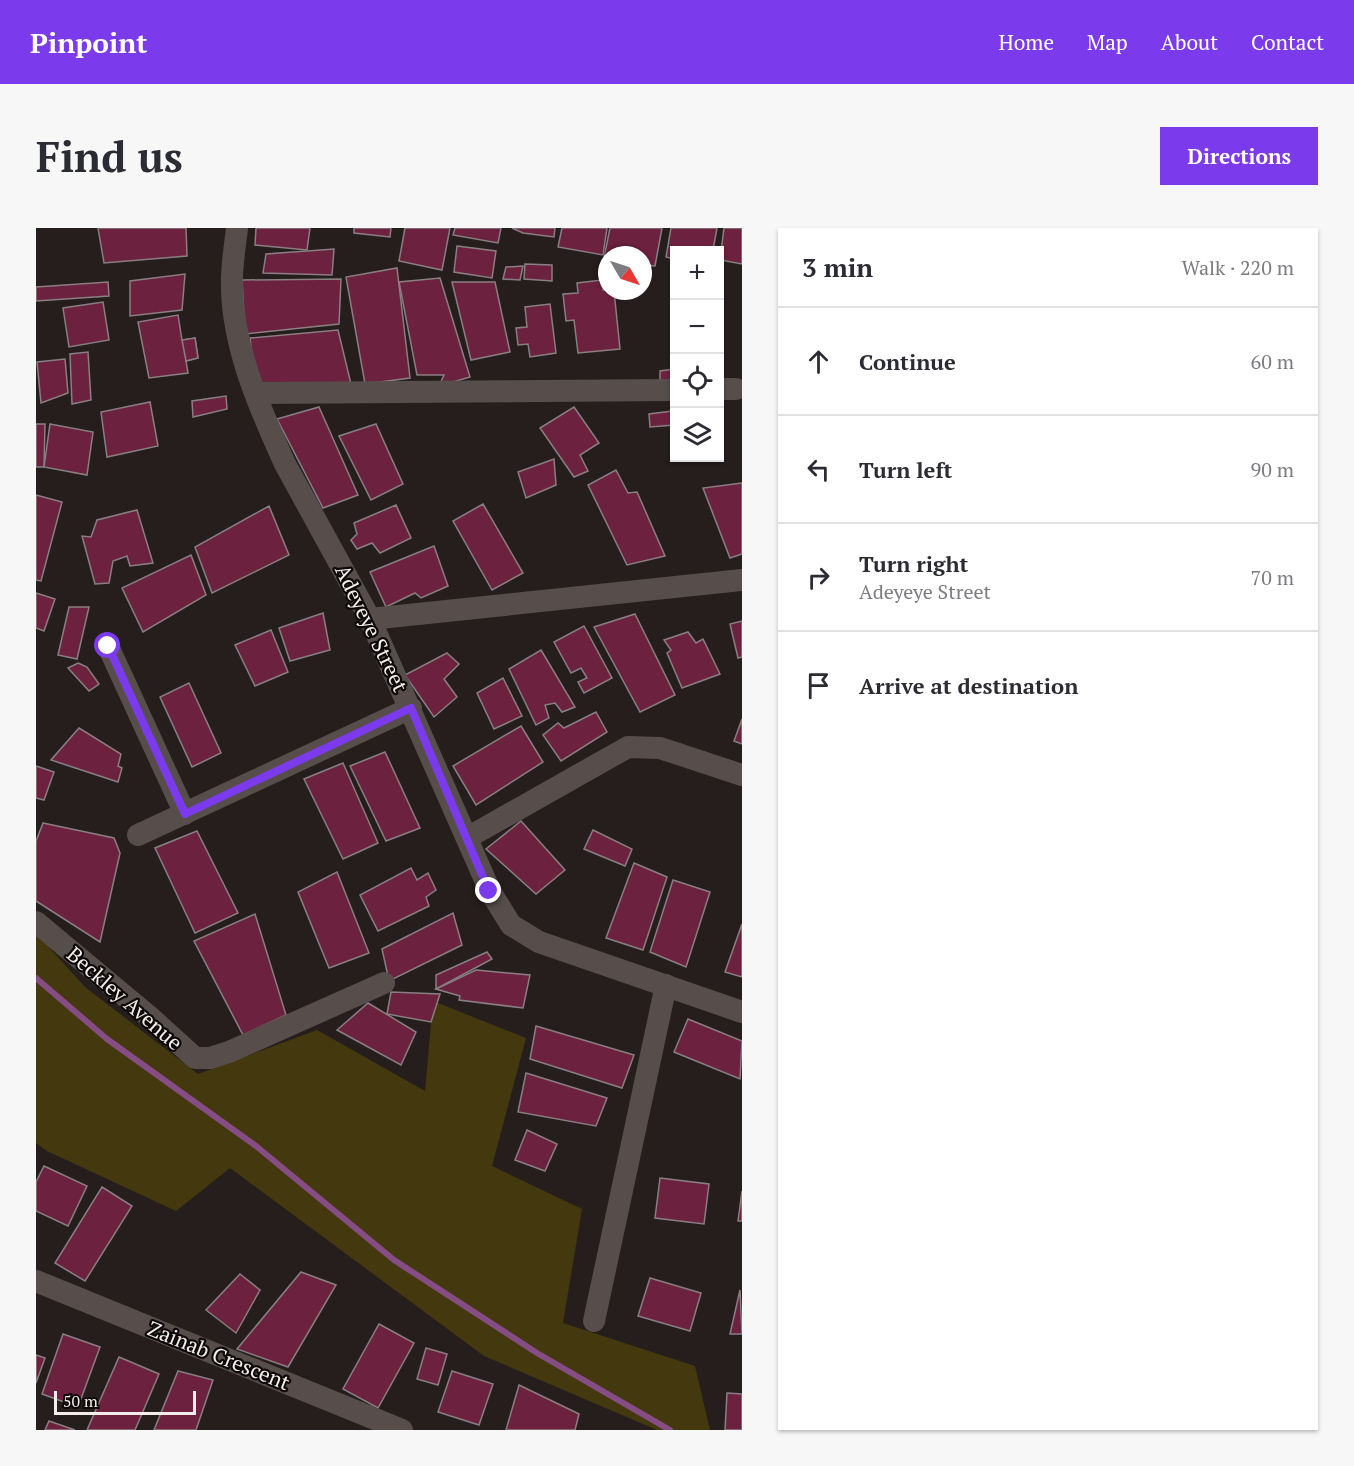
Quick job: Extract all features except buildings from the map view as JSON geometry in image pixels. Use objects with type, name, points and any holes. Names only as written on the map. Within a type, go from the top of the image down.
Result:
[{"type":"street","name":"Adeyeye Street","points":[[237,228],[231,286],[233,309],[239,342],[256,393],[285,464],[370,619],[411,708],[489,891],[511,925],[539,942],[742,1012]]},
{"type":"street","points":[[256,393],[670,390]]},
{"type":"street","points":[[370,619],[742,580]]},
{"type":"street","points":[[108,646],[185,814]]},
{"type":"street","points":[[138,835],[411,708]]},
{"type":"street","points":[[467,838],[628,747],[660,748],[742,775]]},
{"type":"street","name":"Beckley Avenue","points":[[36,922],[195,1058],[210,1058],[230,1052],[384,982]]},
{"type":"street","points":[[594,1321],[666,985]]},
{"type":"street","name":"Zainab Crescent","points":[[36,1281],[402,1430]]},
{"type":"shaded area","points":[[36,933],[85,987],[198,1074],[317,1030],[425,1091],[433,1001],[526,1038],[492,1166],[582,1209],[563,1323],[695,1366],[710,1430],[657,1430],[484,1356],[230,1168],[176,1211],[47,1151],[36,1143]]},
{"type":"waterway","points":[[36,978],[107,1039],[256,1146],[394,1260],[537,1353],[670,1430]]},
{"type":"route","points":[[108,646],[185,814],[411,708],[489,891]]}]
